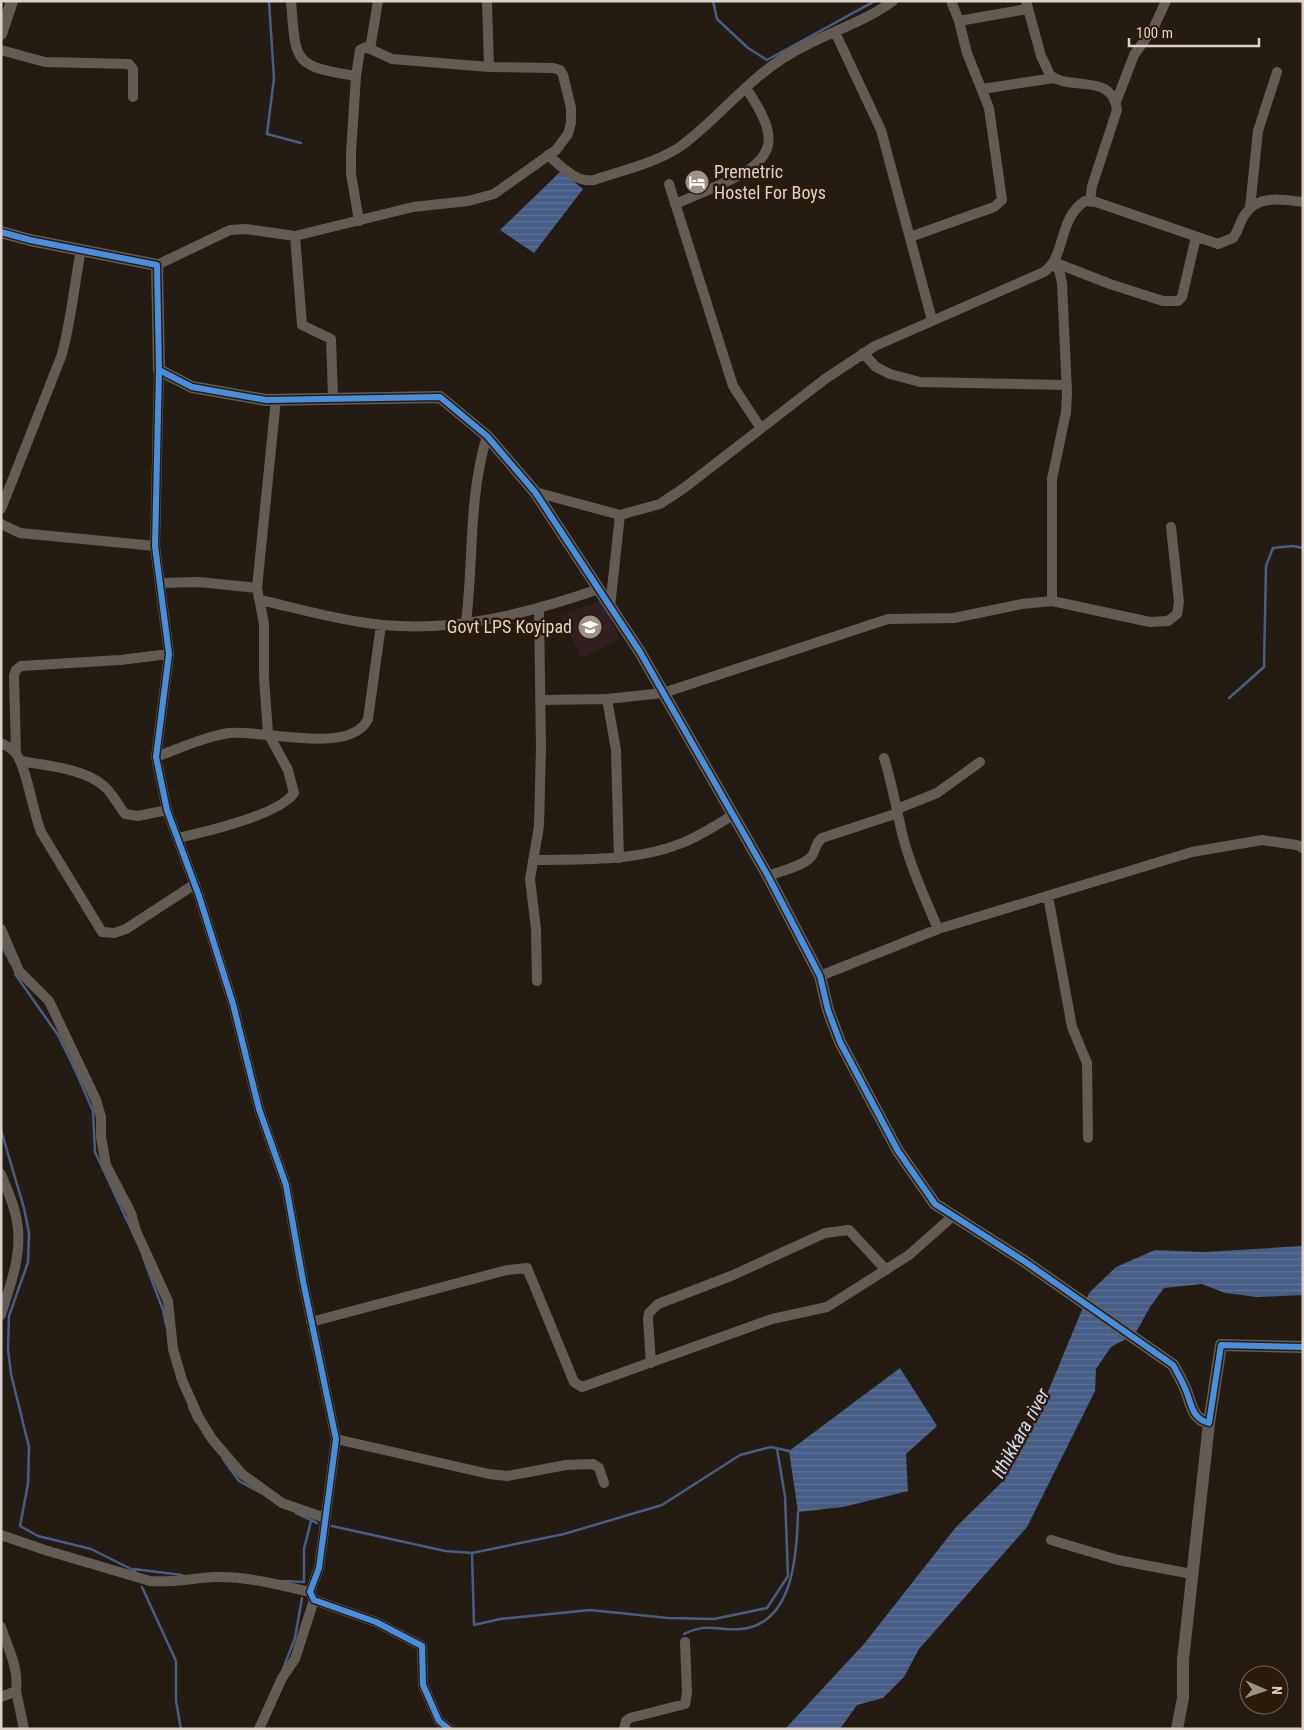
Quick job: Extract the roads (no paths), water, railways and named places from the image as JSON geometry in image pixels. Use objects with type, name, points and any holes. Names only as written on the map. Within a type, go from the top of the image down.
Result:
[{"type":"street","points":[[1,34],[4,18],[12,1]]},
{"type":"street","points":[[290,1],[294,46],[300,59],[327,71],[356,76]]},
{"type":"street","points":[[370,49],[378,1]]},
{"type":"street","points":[[487,1],[489,67]]},
{"type":"street","points":[[548,155],[578,179],[589,181],[672,152],[685,143],[781,59],[877,13],[893,1]]},
{"type":"street","points":[[910,237],[994,207],[1002,200],[989,108],[967,53],[959,21],[951,1]]},
{"type":"street","points":[[1090,200],[1092,186],[1117,110],[1116,102],[1134,55],[1154,27],[1166,1]]},
{"type":"street","points":[[959,21],[1027,5],[1041,56],[1047,70],[1054,78]]},
{"type":"street","points":[[835,32],[881,130],[932,320]]},
{"type":"street","points":[[1,232],[157,265],[230,230],[246,229],[295,236],[359,221],[412,207],[482,199],[494,194],[562,143],[571,123],[571,108],[560,70],[553,68],[489,67],[392,59],[366,47],[360,50],[356,76],[351,174],[359,221]]},
{"type":"street","points":[[1,50],[44,62],[129,64],[133,69],[133,97]]},
{"type":"street","points":[[535,492],[620,515],[660,504],[684,488],[760,427],[863,353],[932,320],[1044,272],[1053,262],[1069,216],[1079,205],[1090,200],[1218,244],[1230,241],[1250,208],[1258,131],[1277,72]]},
{"type":"street","points":[[982,89],[1054,78],[1105,89],[1116,102]]},
{"type":"street","points":[[675,204],[750,171],[762,159],[768,148],[767,128],[759,108],[746,88]]},
{"type":"street","points":[[669,184],[733,386],[760,427]]},
{"type":"street","points":[[1250,208],[1267,200],[1303,202]]},
{"type":"street","points":[[295,236],[302,325],[331,340],[333,397]]},
{"type":"street","points":[[1053,262],[1110,284],[1171,302],[1182,297],[1196,237]]},
{"type":"street","points":[[1,509],[61,356],[67,336],[69,308],[81,250]]},
{"type":"street","points":[[1052,601],[1052,479],[1066,412],[1067,385],[1062,283],[1059,270],[1053,262]]},
{"type":"street","points":[[157,265],[159,370],[155,546],[169,654],[156,757],[167,810],[195,884],[233,1004],[259,1109],[286,1185],[311,1322],[336,1439],[319,1568],[312,1596],[295,1659],[282,1678],[259,1729]]},
{"type":"street","points":[[863,353],[876,367],[890,374],[920,382],[1067,385]]},
{"type":"street","points":[[159,370],[192,387],[266,400],[440,396],[487,436],[535,492],[599,589],[663,693],[768,876],[820,976],[828,1010],[840,1042],[898,1152],[935,1204],[1024,1261],[1173,1365],[1185,1387],[1194,1414],[1202,1421],[1209,1423]]},
{"type":"street","points":[[178,838],[240,821],[291,798],[295,787],[281,755],[268,733],[264,678],[264,624],[257,588],[276,399]]},
{"type":"street","points":[[466,622],[471,583],[472,503],[478,467],[487,436]]},
{"type":"street","points":[[610,607],[620,515]]},
{"type":"street","points":[[1,524],[20,533],[155,546]]},
{"type":"street","points":[[540,700],[607,699],[663,693],[888,619],[954,618],[1022,604],[1052,601],[1150,622],[1168,622],[1177,614],[1179,602],[1171,527]]},
{"type":"street","points":[[161,583],[199,582],[257,588]]},
{"type":"street","points":[[260,600],[381,625],[443,626],[539,609],[599,589]]},
{"type":"street","points":[[537,981],[536,929],[530,879],[539,826],[539,609]]},
{"type":"street","points":[[156,757],[211,736],[232,733],[268,733],[297,739],[325,739],[352,733],[366,724],[381,625]]},
{"type":"street","points":[[169,654],[120,660],[21,666],[16,670],[14,676],[18,757],[41,832],[102,932],[107,934],[126,929],[195,884]]},
{"type":"street","points":[[607,699],[616,750],[619,858]]},
{"type":"street","points":[[1,743],[18,757],[78,773],[96,780],[108,790],[125,814],[138,816],[167,810]]},
{"type":"street","points":[[884,758],[893,784],[902,834],[918,881],[938,929]]},
{"type":"street","points":[[768,876],[808,860],[814,854],[817,842],[822,838],[898,811],[943,790],[980,762]]},
{"type":"street","points":[[533,860],[619,858],[680,844],[733,816]]},
{"type":"street","points":[[820,976],[938,929],[1192,852],[1262,840],[1297,845],[1303,848]]},
{"type":"street","points":[[1048,896],[1072,1027],[1087,1063],[1088,1138]]},
{"type":"street","points":[[1,929],[19,971],[49,1001],[96,1100],[101,1117],[101,1137],[106,1165],[131,1213],[136,1231],[168,1301],[173,1349],[182,1380],[199,1418],[212,1440],[242,1474],[282,1503],[325,1518]]},
{"type":"street","points":[[1,1174],[17,1221],[19,1235],[16,1264],[1,1314]]},
{"type":"street","points":[[311,1322],[513,1269],[527,1268],[577,1386],[588,1386],[772,1319],[828,1307],[909,1255],[953,1216]]},
{"type":"street","points":[[651,1363],[648,1319],[652,1308],[669,1298],[731,1276],[825,1233],[849,1230],[886,1270]]},
{"type":"street","points":[[1177,1729],[1183,1698],[1183,1660],[1209,1423],[1221,1345],[1303,1347]]},
{"type":"street","points":[[336,1439],[489,1474],[507,1476],[566,1465],[594,1464],[599,1468],[604,1483]]},
{"type":"street","points":[[1,1534],[45,1550],[150,1581],[168,1582],[217,1577],[284,1586],[383,1626],[422,1646],[423,1684],[439,1720],[449,1729]]},
{"type":"street","points":[[1050,1540],[1118,1560],[1192,1574]]},
{"type":"street","points":[[1,1627],[16,1666],[16,1690],[24,1729]]},
{"type":"street","points":[[624,1729],[626,1721],[630,1718],[685,1704],[687,1692],[685,1642]]},
{"type":"street","points":[[1,1698],[16,1690]]},
{"type":"water","points":[[561,171],[583,189],[534,253],[500,230]]},
{"type":"water","points":[[1303,1246],[1303,1295],[1257,1297],[1225,1293],[1202,1284],[1164,1288],[1150,1307],[1135,1334],[1111,1347],[1096,1369],[1095,1391],[1027,1527],[919,1649],[904,1677],[883,1698],[857,1705],[840,1729],[785,1729],[864,1644],[956,1527],[1002,1482],[1040,1411],[1089,1293],[1116,1267],[1155,1250],[1204,1252]]},
{"type":"water","points":[[900,1368],[937,1426],[906,1454],[908,1491],[843,1507],[798,1512],[789,1451]]},
{"type":"waterway","points":[[269,1],[274,78],[267,134],[301,143]]},
{"type":"waterway","points":[[713,1],[717,19],[748,48],[767,60],[875,1]]},
{"type":"waterway","points":[[1229,698],[1264,667],[1266,566],[1273,548],[1293,546],[1303,548]]},
{"type":"waterway","points":[[1,944],[11,964]]},
{"type":"waterway","points":[[15,974],[58,1035],[77,1074],[93,1111],[95,1152],[131,1229]]},
{"type":"waterway","points":[[1,1130],[24,1208],[29,1233],[28,1262],[9,1316],[8,1349],[11,1374],[29,1447],[28,1484],[20,1526],[38,1536],[91,1549],[135,1571]]},
{"type":"waterway","points":[[143,1257],[163,1310],[166,1325]]},
{"type":"waterway","points":[[189,1407],[196,1422]]},
{"type":"waterway","points":[[332,1526],[445,1551],[472,1553],[564,1534],[662,1505],[740,1455],[771,1447],[789,1451]]},
{"type":"waterway","points":[[472,1553],[474,1625],[500,1619],[590,1610],[668,1618],[714,1619],[767,1608],[788,1576],[785,1496],[777,1449]]},
{"type":"waterway","points":[[223,1459],[239,1481],[261,1493]]},
{"type":"waterway","points":[[684,1634],[700,1628],[741,1629],[759,1624],[772,1614],[782,1601],[794,1566],[798,1512]]},
{"type":"waterway","points":[[296,1513],[317,1523]]},
{"type":"waterway","points":[[283,1581],[304,1582],[304,1549],[311,1521]]},
{"type":"waterway","points":[[134,1569],[182,1575]]},
{"type":"waterway","points":[[142,1587],[176,1661],[176,1701],[181,1729]]},
{"type":"waterway","points":[[283,1669],[295,1638],[302,1598]]},
{"type":"place","name":"Premetric Hostel For Boys","points":[[697,182]]},
{"type":"place","name":"Govt LPS Koyipad","points":[[590,627]]},
{"type":"water label","name":"Ithikkara river","points":[[1020,1433]]}]
